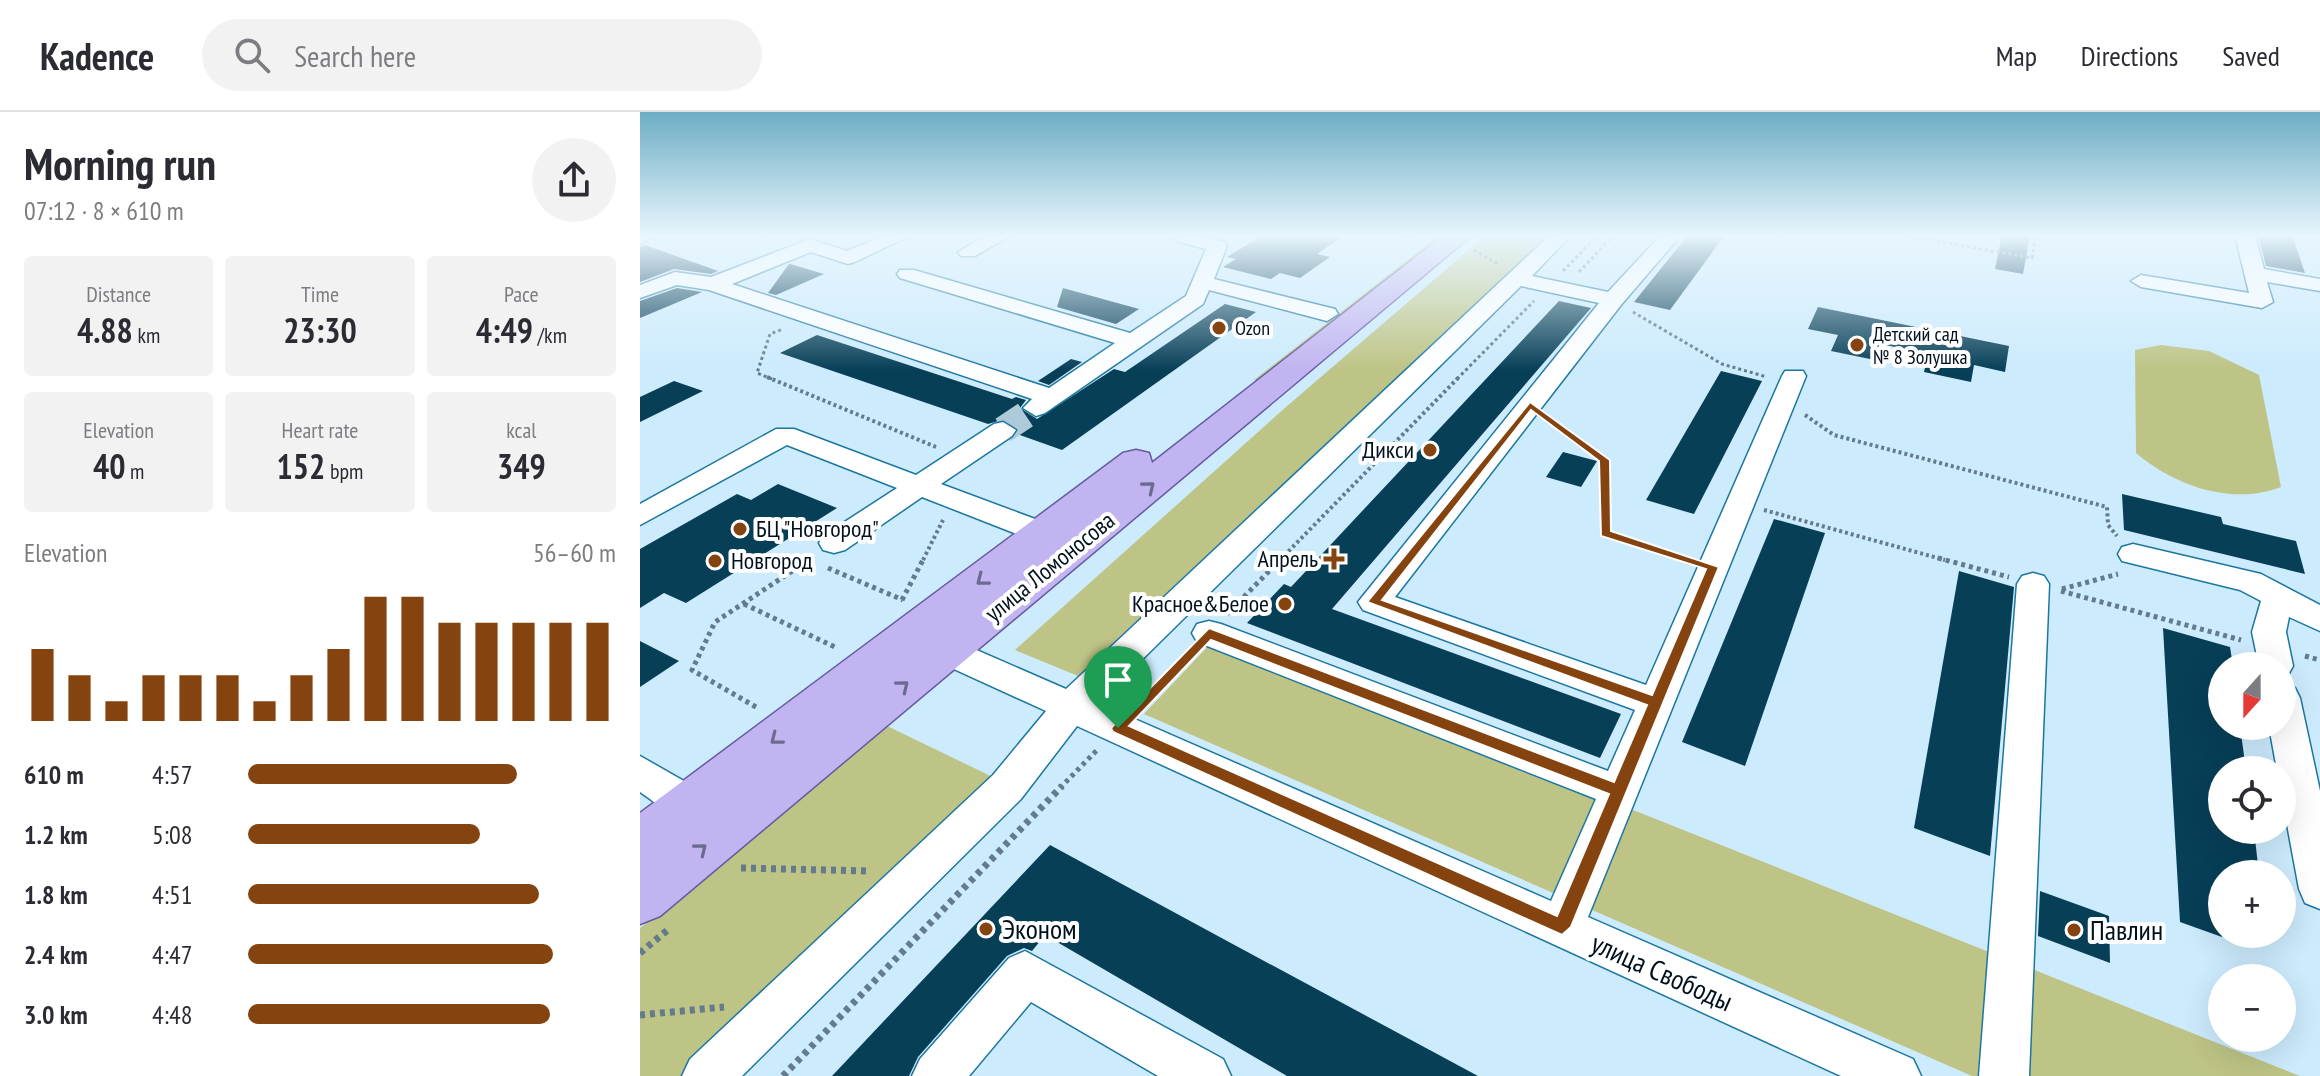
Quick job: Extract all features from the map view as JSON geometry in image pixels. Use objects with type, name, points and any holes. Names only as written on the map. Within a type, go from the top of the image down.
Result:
[{"type":"main road","name":"улица Ломоносова","points":[[640,898],[946,651],[1244,394],[1327,314],[1370,280]]},
{"type":"main road","name":"улица Ломоносова","points":[[640,844],[1043,533],[1244,394],[1399,280]]},
{"type":"street","points":[[640,292],[670,280]]},
{"type":"street","points":[[688,280],[713,284],[1042,402],[1195,299],[1202,282],[1327,314]]},
{"type":"street","points":[[713,284],[723,280]]},
{"type":"street","points":[[927,280],[1132,341]]},
{"type":"street","points":[[707,1076],[1007,787],[1071,707],[1544,285],[1546,280]]},
{"type":"street","points":[[1631,280],[1374,602],[1656,703]]},
{"type":"street","points":[[2141,281],[2262,302],[2256,280]]},
{"type":"street","points":[[2290,280],[2320,285]]},
{"type":"street","points":[[1544,285],[1613,300]]},
{"type":"street","points":[[1562,927],[1790,386]]},
{"type":"street","points":[[834,543],[1003,430]]},
{"type":"street","points":[[640,516],[785,435],[1043,533]]},
{"type":"street","points":[[2133,554],[2250,582],[2320,619]]},
{"type":"street","points":[[2004,1076],[2045,587]]},
{"type":"street","points":[[2273,652],[2269,632],[2278,597]]},
{"type":"street","points":[[1209,633],[1618,791]]},
{"type":"street","name":"улица Свободы","points":[[946,651],[1879,1072]]},
{"type":"street","points":[[2290,740],[2320,889]]},
{"type":"street","points":[[640,772],[691,805]]},
{"type":"street","points":[[937,1076],[1025,974],[1206,1076]]},
{"type":"path","points":[[783,1076],[1549,280]]},
{"type":"path","points":[[1544,285],[1551,280]]},
{"type":"path","points":[[1613,300],[1722,364],[1790,386],[1834,435],[2107,507],[2108,525],[2133,554],[2130,571],[2045,587]]},
{"type":"path","points":[[1530,405],[1605,460],[1605,534],[1713,567]]},
{"type":"path","points":[[756,707],[692,670],[715,622],[834,543]]},
{"type":"path","points":[[743,603],[837,648]]},
{"type":"path","points":[[741,868],[979,874]]},
{"type":"green space","points":[[1382,280],[1393,280],[1264,383],[1254,380]]},
{"type":"green space","points":[[1434,280],[1500,280],[1078,676],[1015,650],[1286,407]]},
{"type":"green space","points":[[2161,345],[2209,351],[2259,375],[2281,487],[2243,494],[2205,490],[2168,475],[2136,453],[2135,350]]},
{"type":"green space","points":[[1212,642],[2208,1039],[2208,1052],[2240,1052],[2300,1076],[1972,1076],[1144,714]]},
{"type":"green space","points":[[885,725],[1001,781],[687,1076],[640,1076],[640,928]]},
{"type":"building","points":[[777,280],[810,280],[776,295],[768,293]]},
{"type":"building","points":[[1652,280],[1692,280],[1670,310],[1634,302]]},
{"type":"building","points":[[677,288],[702,292],[640,318],[640,301]]},
{"type":"building","points":[[1063,288],[1139,309],[1116,324],[1057,307]]},
{"type":"building","points":[[1559,301],[1591,308],[1332,609],[1621,714],[1600,758],[1247,623],[1284,584],[1291,587]]},
{"type":"building","points":[[1225,304],[1256,312],[1062,450],[1017,434],[1018,427],[1005,419],[988,424],[780,353],[817,335],[1012,399],[1026,400],[1020,408],[1037,419],[1114,369],[1125,372]]},
{"type":"building","name":"Детский сад № 8 Золушка","points":[[1818,307],[2009,346],[2005,372],[1974,365],[1971,382],[1924,372],[1928,354],[1881,344],[1875,360],[1831,351],[1838,335],[1808,329]]},
{"type":"building","points":[[1071,359],[1082,362],[1049,385],[1038,381]]},
{"type":"building","points":[[1721,371],[1762,381],[1694,514],[1646,500]]},
{"type":"building","points":[[674,381],[703,391],[640,422],[640,397]]},
{"type":"building","points":[[1563,452],[1597,461],[1581,487],[1546,477]]},
{"type":"building","name":"БЦ \"Новгород\"","points":[[778,484],[837,508],[686,603],[664,593],[640,608],[640,549],[737,494],[751,500]]},
{"type":"building","points":[[2122,494],[2221,517],[2223,524],[2296,541],[2305,574],[2124,530]]},
{"type":"building","points":[[1774,519],[1825,533],[1745,766],[1682,742]]},
{"type":"building","points":[[1959,571],[2014,587],[1990,856],[1914,828]]},
{"type":"building","points":[[2163,628],[2230,647],[2231,652],[2208,652],[2208,740],[2242,740],[2244,756],[2208,756],[2208,844],[2256,844],[2257,860],[2208,860],[2208,932],[2180,922]]},
{"type":"building","points":[[640,641],[679,661],[640,687]]},
{"type":"building","points":[[1050,845],[1478,1076],[1287,1076],[1045,935],[1032,951],[1024,948],[1007,956],[918,1057],[909,1076],[832,1076]]},
{"type":"building","points":[[2040,891],[2109,916],[2110,963],[2038,936]]},
{"type":"tunnel","points":[[1003,430],[1036,408]]},
{"type":"place","name":"Ozon","points":[[1219,328]]},
{"type":"place","name":"Детский сад № 8 Золушка","points":[[1857,345]]},
{"type":"place","name":"Дикси","points":[[1430,450]]},
{"type":"place","name":"БЦ \"Новгород\"","points":[[740,529]]},
{"type":"place","name":"Апрель","points":[[1334,559]]},
{"type":"place","name":"Новгород","points":[[715,561]]},
{"type":"place","name":"Красное&Белое","points":[[1285,604]]},
{"type":"place","name":"Эконом","points":[[986,929]]},
{"type":"place","name":"Павлин","points":[[2074,930]]},
{"type":"route","points":[[1118,728],[1209,633],[1618,791],[1656,703],[1374,602],[1530,405],[1605,460],[1605,534],[1713,567],[1656,703],[1618,791],[1562,927],[1118,728]]}]
